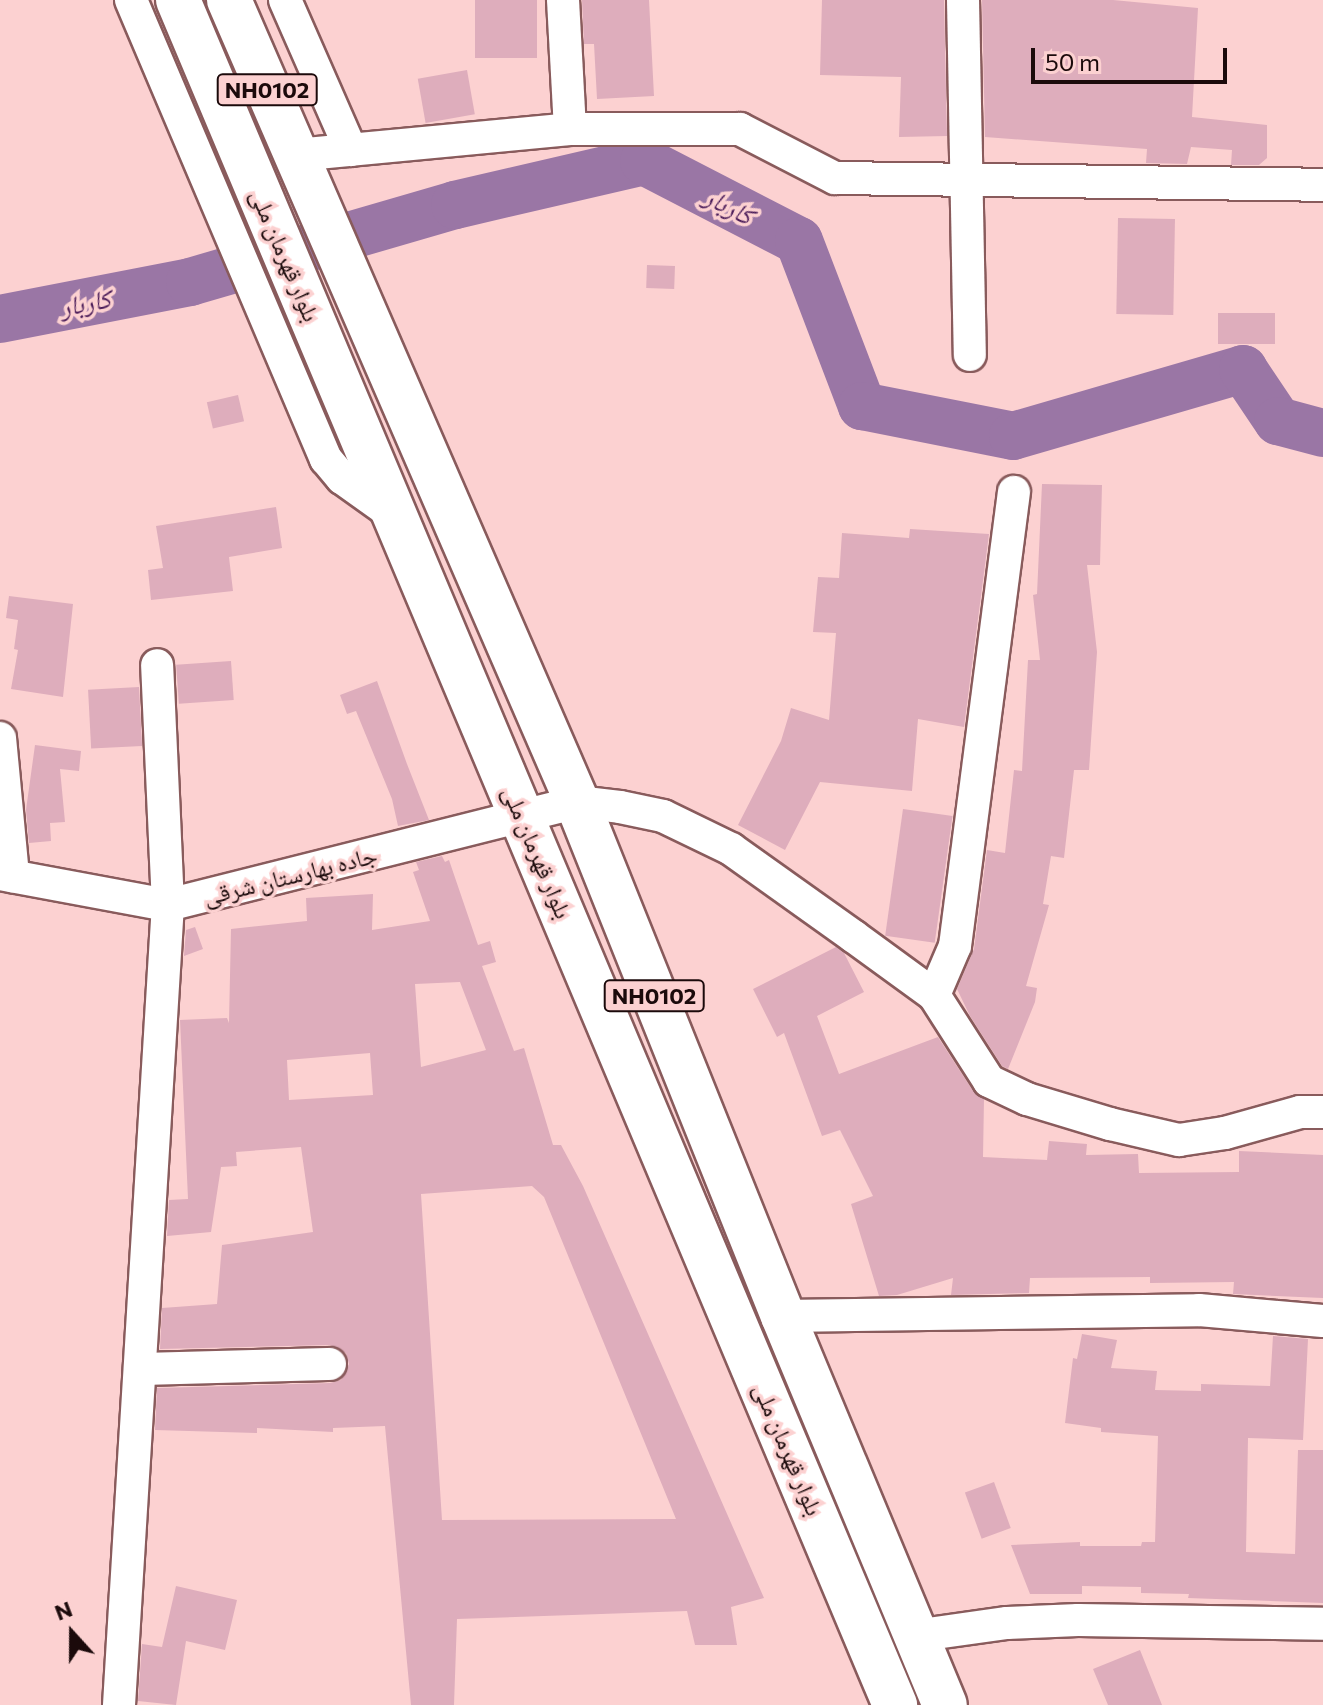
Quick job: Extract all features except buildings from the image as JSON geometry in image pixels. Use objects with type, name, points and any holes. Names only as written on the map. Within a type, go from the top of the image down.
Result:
[{"type":"highway","name":"بلوار قهرمان ملی","points":[[178,0],[253,179],[288,314],[397,518],[895,1705]]},
{"type":"highway","name":"بلوار قهرمان ملی","points":[[229,0],[577,802],[783,1316],[945,1705]]},
{"type":"street","points":[[131,0],[228,225],[288,314]]},
{"type":"street","points":[[285,0],[351,150]]},
{"type":"street","points":[[563,0],[570,129]]},
{"type":"street","points":[[963,0],[970,355]]},
{"type":"street","points":[[301,167],[351,150],[570,129],[740,129],[835,178],[1323,185]]},
{"type":"street","points":[[934,995],[955,946],[1014,492]]},
{"type":"street","points":[[119,1705],[168,905],[157,665]]},
{"type":"street","points":[[0,738],[7,875]]},
{"type":"street","points":[[577,802],[663,816],[731,849],[934,995],[989,1081],[1027,1099],[1110,1124],[1179,1140],[1225,1133],[1300,1112],[1323,1112]]},
{"type":"street","name":"جاده بهارستان شرقی","points":[[7,875],[168,905],[577,802]]},
{"type":"street","points":[[783,1316],[1199,1310],[1323,1321]]},
{"type":"street","points":[[140,1369],[330,1364]]},
{"type":"street","points":[[914,1636],[1007,1623],[1078,1620],[1323,1624]]},
{"type":"waterway","name":"کاربار","points":[[0,319],[190,282],[455,205],[644,161],[799,241],[862,406],[1013,436],[1243,369],[1278,421],[1323,433]]}]
